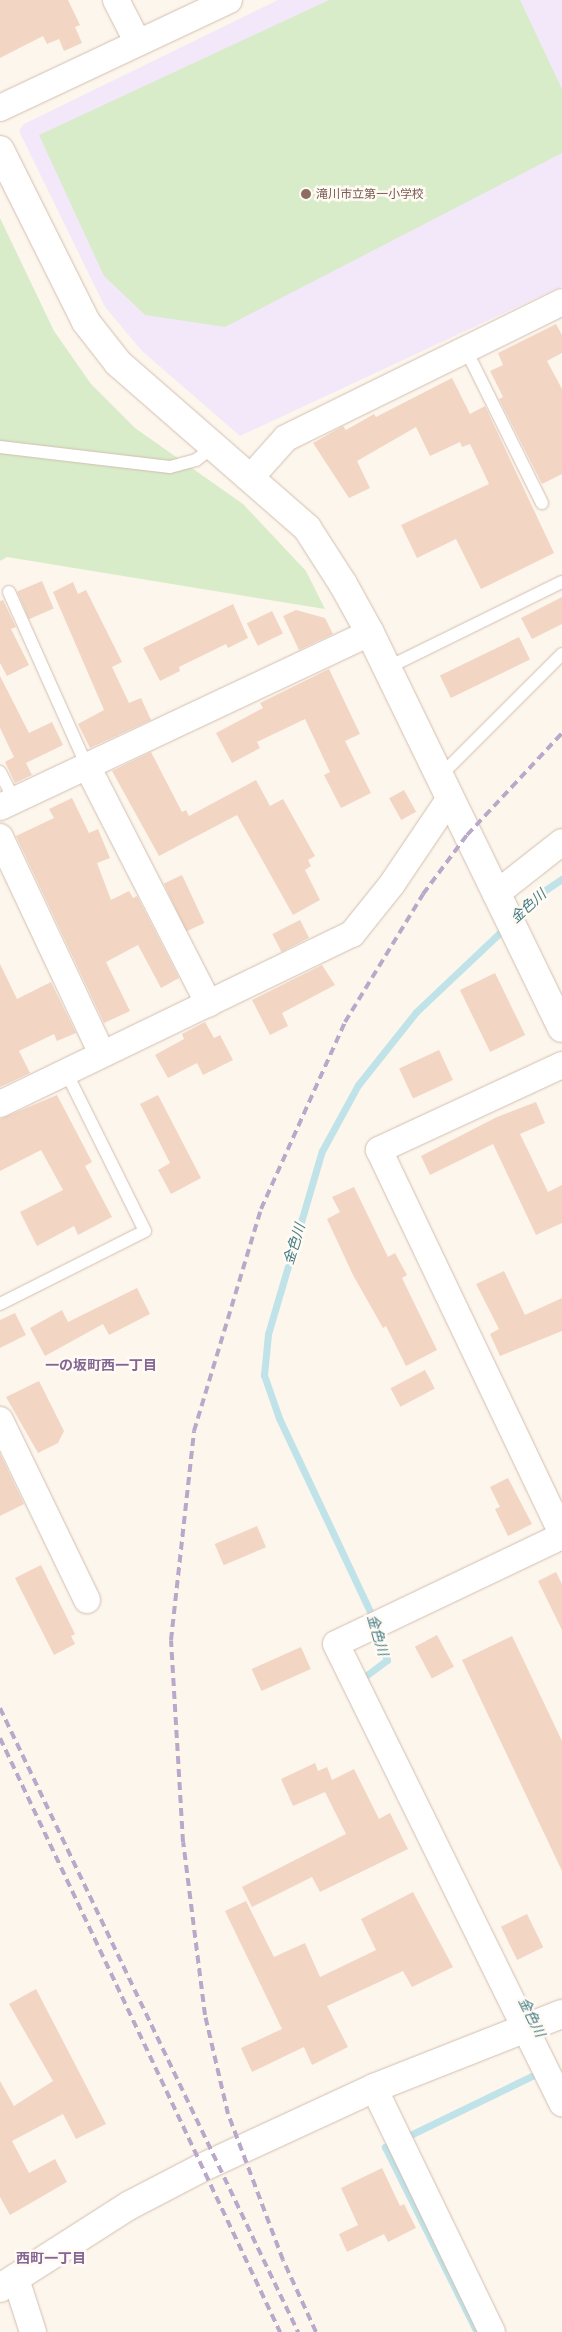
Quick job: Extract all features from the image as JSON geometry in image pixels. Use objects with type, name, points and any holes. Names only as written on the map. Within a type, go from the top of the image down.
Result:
[{"type":"street","points":[[116,0],[138,43]]},
{"type":"street","points":[[0,108],[230,0]]},
{"type":"street","points":[[0,150],[86,322],[118,363],[306,528],[370,633],[562,1028]]},
{"type":"street","points":[[250,477],[286,438],[561,305]]},
{"type":"street","points":[[7,804],[370,633]]},
{"type":"street","points":[[87,766],[209,1004]]},
{"type":"street","points":[[0,1104],[352,934],[392,884],[444,788]]},
{"type":"street","points":[[0,837],[102,1054]]},
{"type":"street","points":[[496,894],[562,842]]},
{"type":"street","points":[[562,1065],[379,1150],[562,1535],[336,1644],[562,2103]]},
{"type":"street","points":[[0,1420],[88,1600]]},
{"type":"street","points":[[33,2332],[8,2283],[130,2204],[201,2168],[374,2088],[562,2014]]},
{"type":"street","points":[[374,2088],[492,2332]]},
{"type":"lane","points":[[466,350],[542,503]]},
{"type":"lane","points":[[0,447],[170,467],[196,460],[213,447]]},
{"type":"lane","points":[[387,668],[562,582]]},
{"type":"lane","points":[[8,592],[87,766]]},
{"type":"lane","points":[[444,788],[562,654]]},
{"type":"lane","points":[[0,772],[7,804]]},
{"type":"lane","points":[[0,1304],[145,1231],[66,1072]]},
{"type":"shaded area","name":"滝川市立第一小学校","points":[[278,0],[562,0],[562,286],[240,436],[142,351],[105,307],[19,131],[24,124]]},
{"type":"green space","name":"滝川市立第一小学校","points":[[329,0],[520,0],[562,89],[562,153],[225,327],[145,315],[104,276],[39,135]]},
{"type":"green space","points":[[0,218],[54,331],[91,384],[135,428],[243,504],[306,571],[325,609],[7,557],[0,561]]},
{"type":"building","points":[[0,0],[68,0],[80,25],[75,27],[82,43],[64,51],[59,39],[47,44],[43,36],[0,58]]},
{"type":"building","points":[[556,324],[562,335],[562,353],[547,361],[562,389],[562,474],[542,484],[499,399],[503,397],[490,371],[503,365],[498,353]]},
{"type":"building","points":[[452,378],[470,414],[485,406],[554,553],[481,589],[456,539],[417,558],[401,525],[489,484],[470,444],[462,447],[460,442],[430,456],[416,427],[357,461],[370,488],[349,498],[313,443],[343,426],[346,430],[374,414],[376,417]]},
{"type":"building","points":[[42,581],[54,609],[29,619],[17,592]]},
{"type":"building","points":[[73,582],[78,594],[86,590],[122,662],[112,667],[129,703],[141,698],[151,720],[90,748],[78,724],[104,710],[53,592]]},
{"type":"building","points":[[562,597],[562,624],[532,639],[521,618]]},
{"type":"building","points":[[3,600],[16,627],[11,629],[29,665],[7,676],[0,663],[0,601]]},
{"type":"building","points":[[233,604],[248,638],[228,648],[226,644],[179,667],[180,671],[160,681],[143,648]]},
{"type":"building","points":[[296,610],[325,618],[333,634],[299,650],[283,616]]},
{"type":"building","points":[[272,611],[283,633],[258,646],[247,623]]},
{"type":"building","points":[[519,637],[530,659],[451,698],[440,676]]},
{"type":"building","points":[[329,669],[360,734],[345,741],[371,793],[341,808],[324,775],[330,772],[305,719],[257,742],[260,748],[232,763],[216,733],[263,708],[260,703]]},
{"type":"building","points":[[0,676],[29,733],[52,722],[63,745],[26,763],[32,775],[15,783],[5,762],[14,757],[0,728]]},
{"type":"building","points":[[151,752],[182,812],[186,810],[189,816],[256,780],[270,806],[283,799],[315,856],[308,860],[311,866],[305,870],[320,900],[293,915],[237,815],[159,856],[112,771]]},
{"type":"building","points":[[404,790],[416,812],[401,820],[389,798]]},
{"type":"building","points":[[72,798],[89,833],[98,829],[110,858],[97,863],[111,900],[129,891],[133,898],[137,896],[179,978],[161,988],[138,945],[106,962],[130,1011],[104,1023],[16,836],[54,818],[49,809]]},
{"type":"building","points":[[182,875],[204,923],[186,931],[164,883]]},
{"type":"building","points":[[300,920],[309,938],[281,952],[272,934]]},
{"type":"building","points":[[0,964],[17,999],[51,982],[76,1033],[57,1041],[54,1034],[19,1051],[30,1073],[0,1087]]},
{"type":"building","points":[[322,965],[335,985],[282,1013],[288,1026],[270,1035],[252,1000]]},
{"type":"building","points":[[495,973],[525,1035],[490,1052],[460,990]]},
{"type":"building","points":[[205,1022],[214,1038],[220,1035],[233,1060],[203,1075],[197,1063],[168,1078],[155,1055],[184,1039],[182,1034]]},
{"type":"building","points":[[439,1050],[453,1080],[413,1099],[399,1069]]},
{"type":"building","points":[[57,1095],[92,1162],[85,1166],[112,1217],[78,1235],[74,1226],[37,1246],[20,1212],[63,1190],[41,1150],[0,1171],[0,1119]]},
{"type":"building","points":[[158,1095],[201,1178],[171,1194],[158,1170],[170,1163],[140,1104]]},
{"type":"building","points":[[536,1102],[545,1123],[520,1134],[548,1192],[562,1185],[562,1223],[536,1235],[493,1144],[430,1175],[421,1156],[497,1117]]},
{"type":"building","points":[[354,1187],[388,1257],[395,1253],[407,1275],[402,1278],[437,1350],[406,1366],[386,1326],[383,1328],[353,1275],[327,1219],[340,1212],[332,1197]]},
{"type":"building","points":[[504,1271],[525,1315],[562,1298],[562,1331],[500,1356],[490,1334],[499,1329],[476,1284]]},
{"type":"building","points":[[137,1288],[150,1314],[109,1335],[103,1324],[45,1356],[30,1328],[62,1310],[68,1322]]},
{"type":"building","points":[[15,1313],[26,1335],[0,1348],[0,1320]]},
{"type":"building","points":[[425,1370],[435,1389],[400,1407],[391,1388]]},
{"type":"building","points":[[39,1381],[64,1431],[58,1443],[38,1453],[6,1397]]},
{"type":"building","points":[[0,1454],[24,1504],[0,1516]]},
{"type":"building","points":[[508,1478],[532,1524],[508,1536],[495,1509],[500,1507],[490,1487]]},
{"type":"building","points":[[257,1526],[266,1547],[224,1565],[215,1544]]},
{"type":"building","points":[[41,1565],[75,1634],[71,1636],[75,1644],[54,1655],[15,1578]]},
{"type":"building","points":[[556,1572],[562,1584],[562,1630],[538,1581]]},
{"type":"building","points":[[437,1635],[454,1667],[432,1679],[415,1647]]},
{"type":"building","points":[[512,1636],[562,1741],[562,1871],[462,1660]]},
{"type":"building","points":[[301,1647],[311,1669],[261,1691],[252,1669]]},
{"type":"building","points":[[315,1763],[318,1771],[327,1767],[332,1780],[354,1769],[379,1819],[390,1813],[408,1849],[320,1892],[312,1877],[252,1907],[242,1887],[346,1834],[325,1792],[293,1806],[281,1779]]},
{"type":"building","points":[[413,1892],[453,1967],[412,1987],[403,1971],[327,2006],[348,2047],[312,2065],[304,2047],[252,2072],[241,2048],[282,2029],[225,1911],[246,1901],[274,1957],[305,1943],[320,1977],[376,1950],[361,1919]]},
{"type":"building","points":[[527,1914],[543,1947],[517,1960],[501,1927]]},
{"type":"building","points":[[36,1989],[106,2124],[76,2139],[63,2114],[12,2141],[29,2173],[55,2159],[67,2182],[10,2215],[0,2197],[0,2081],[14,2106],[53,2081],[9,2004]]},
{"type":"building","points":[[382,2168],[400,2206],[404,2204],[416,2228],[388,2242],[384,2234],[347,2252],[339,2234],[358,2225],[341,2188]]},
{"type":"waterway","name":"金色川","points":[[514,919],[541,893],[562,879]]},
{"type":"waterway","name":"金色川","points":[[374,1620],[279,1418],[264,1375],[268,1334],[322,1151],[358,1085],[416,1012],[507,926]]},
{"type":"waterway","name":"金色川","points":[[366,1683],[363,1678],[387,1660],[377,1631]]},
{"type":"waterway","name":"金色川","points":[[404,2138],[540,2072]]},
{"type":"waterway","name":"金色川","points":[[394,2143],[385,2147],[477,2332]]},
{"type":"railway","points":[[316,2332],[283,2260],[228,2114],[205,2015],[183,1842],[171,1640],[194,1431],[261,1209],[345,1022],[423,894],[467,835],[562,733]]},
{"type":"railway","points":[[0,1708],[298,2332]]},
{"type":"railway","points":[[0,1738],[280,2332]]},
{"type":"place","name":"滝川市立第一小学校","points":[[306,194]]},
{"type":"district","name":"一の坂町西一丁目","points":[[101,1365]]},
{"type":"district","name":"西町一丁目","points":[[51,2258]]}]
